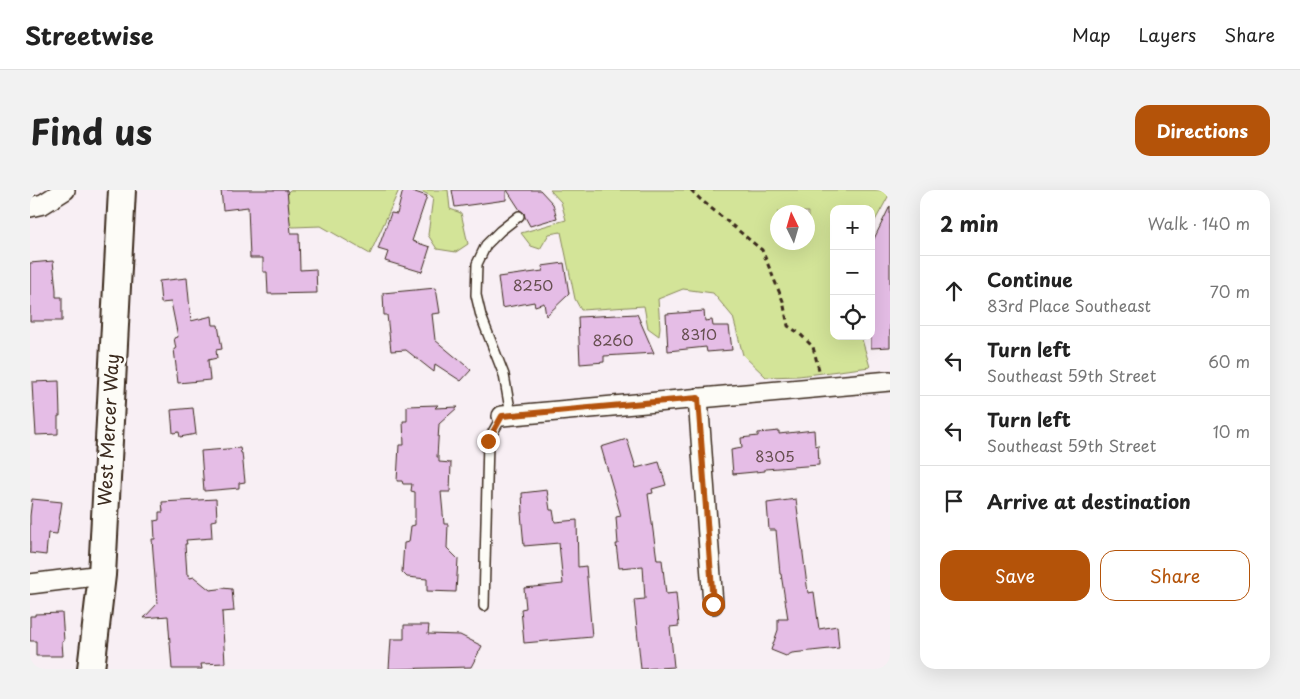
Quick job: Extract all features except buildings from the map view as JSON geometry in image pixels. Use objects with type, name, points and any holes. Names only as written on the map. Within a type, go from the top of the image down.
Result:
[{"type":"street","points":[[30,206],[43,204],[66,190]]},
{"type":"street","name":"West Mercer Way","points":[[90,669],[102,576],[122,190]]},
{"type":"street","points":[[507,415],[890,381]]},
{"type":"street","points":[[698,398],[713,604]]},
{"type":"street","points":[[30,584],[102,576]]},
{"type":"lane","points":[[484,606],[488,441],[507,415],[504,375],[481,316],[476,295],[477,264],[486,245],[519,216]]},
{"type":"path","points":[[691,190],[762,250],[783,301],[788,326],[799,333],[813,347],[821,376]]},
{"type":"green space","points":[[290,190],[399,190],[370,254],[321,226],[293,227],[272,220],[267,212]]},
{"type":"green space","points":[[419,190],[448,190],[450,209],[461,213],[468,244],[456,252],[437,249],[428,235],[433,197]]},
{"type":"green space","points":[[550,190],[890,190],[890,195],[875,221],[875,205],[830,205],[830,340],[862,340],[870,367],[799,376],[766,377],[743,355],[733,317],[713,293],[683,289],[658,299],[659,336],[648,328],[644,306],[581,310],[575,299],[561,232],[549,234],[540,249],[531,246],[521,233],[566,220],[561,202]]},
{"type":"route","points":[[488,441],[502,416],[698,398],[713,604]]}]
